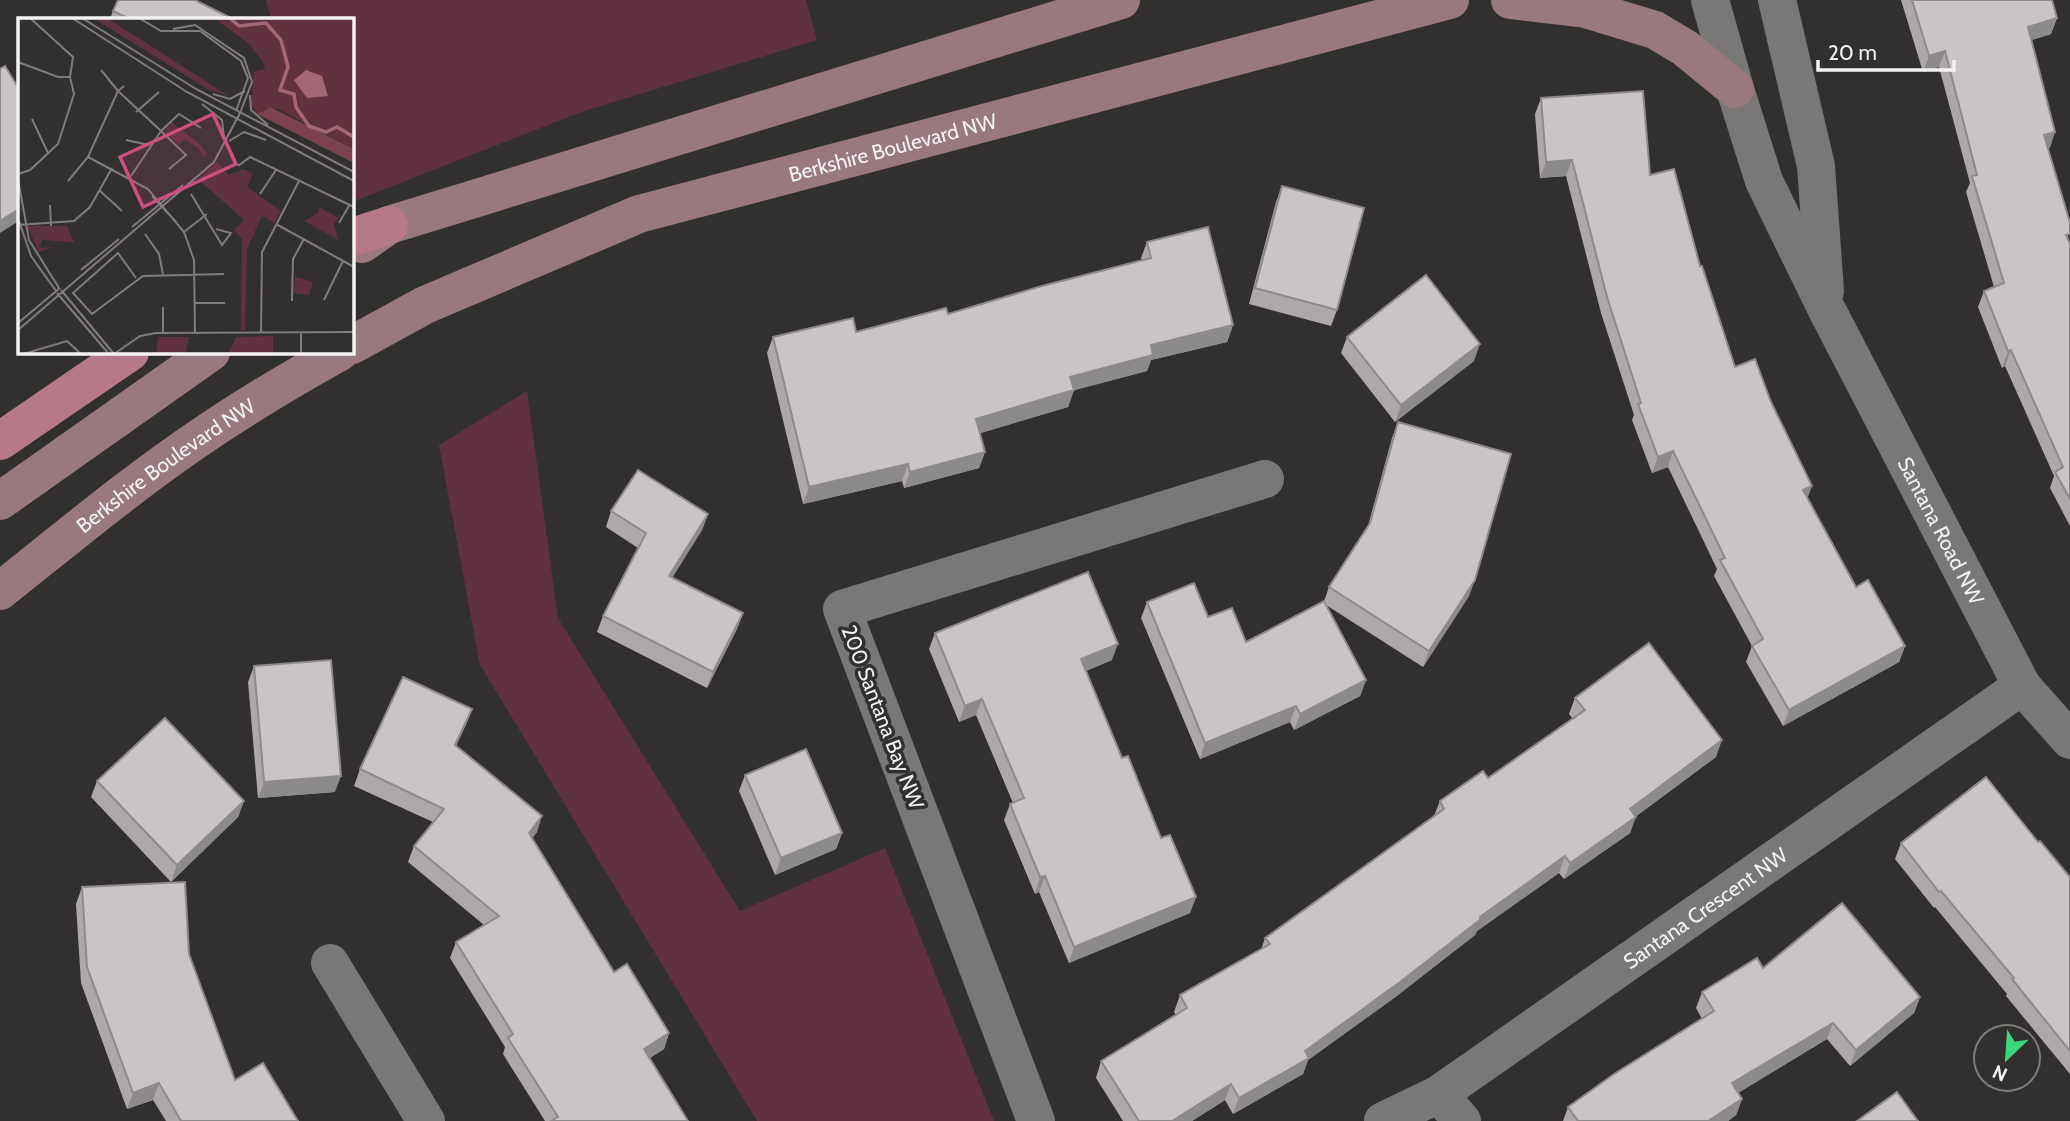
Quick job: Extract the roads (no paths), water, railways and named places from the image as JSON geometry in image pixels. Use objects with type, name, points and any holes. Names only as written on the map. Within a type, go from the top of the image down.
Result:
[{"type":"main road","points":[[354,236],[1121,0]]},
{"type":"main road","name":"Berkshire Boulevard NW","points":[[354,344],[425,305],[639,214],[1450,0]]},
{"type":"main road","points":[[1510,0],[1587,9],[1655,30],[1685,48],[1735,89]]},
{"type":"main road","points":[[354,251],[389,225]]},
{"type":"main road","points":[[0,440],[127,354]]},
{"type":"main road","points":[[0,501],[208,354]]},
{"type":"main road","name":"Berkshire Boulevard NW","points":[[0,591],[122,494],[207,432],[336,354]]},
{"type":"street","name":"Santana Road NW","points":[[1710,0],[1764,181],[1827,310],[2022,685],[2070,740]]},
{"type":"street","name":"Santana Road NW","points":[[1777,0],[1816,166],[1827,310]]},
{"type":"street","name":"200 Santana Bay NW","points":[[1036,1121],[842,609],[1265,479]]},
{"type":"street","name":"Santana Crescent NW","points":[[1382,1121],[1451,1107],[2022,685]]},
{"type":"street","points":[[331,964],[426,1121]]}]
